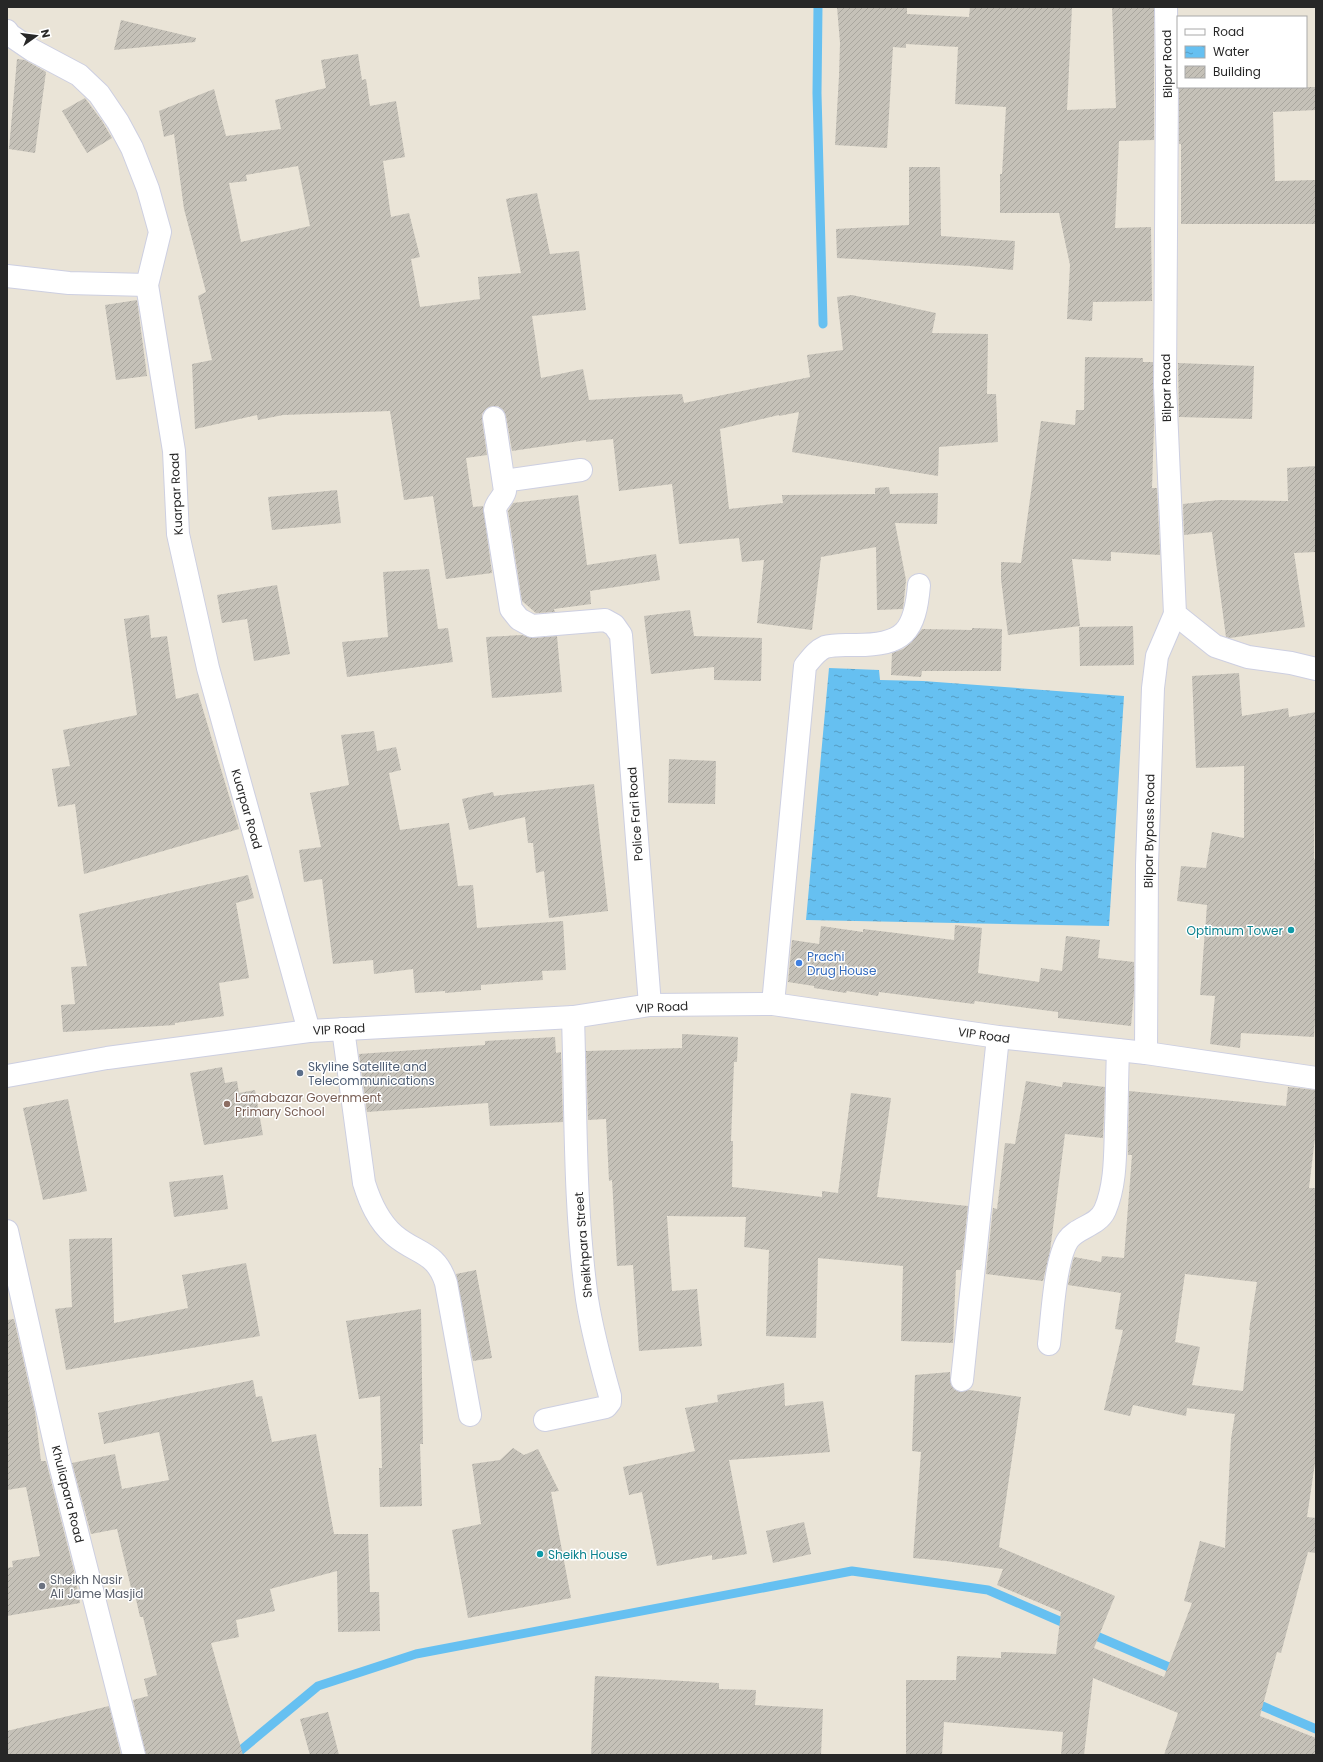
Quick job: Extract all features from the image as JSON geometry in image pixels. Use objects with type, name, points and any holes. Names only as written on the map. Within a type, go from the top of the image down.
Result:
[{"type":"street","name":"Bilpar Road","points":[[1166,7],[1167,85],[1165,386],[1175,614]]},
{"type":"street","name":"Kuarpar Road","points":[[7,31],[10,35],[32,50],[79,75],[99,94],[118,122],[132,148],[143,176],[160,232],[147,285],[174,451],[178,534],[208,668],[309,1031]]},
{"type":"street","points":[[7,276],[69,283],[147,285]]},
{"type":"street","points":[[494,418],[504,481],[582,470]]},
{"type":"street","name":"Police Fari Road","points":[[504,481],[504,497],[497,503],[495,510],[511,609],[514,615],[526,624],[532,626],[605,620],[614,625],[620,635],[650,1005]]},
{"type":"street","points":[[773,1004],[805,666],[814,654],[826,647],[869,645],[894,641],[908,629],[917,607],[919,585]]},
{"type":"street","points":[[1175,614],[1215,646],[1248,658],[1291,663],[1316,669]]},
{"type":"street","name":"Bilpar Bypass Road","points":[[1146,1053],[1147,865],[1153,688],[1157,656],[1175,614]]},
{"type":"street","name":"VIP Road","points":[[7,1076],[107,1058],[309,1031],[573,1017],[650,1005],[773,1004],[998,1037],[1146,1053],[1316,1078]]},
{"type":"street","name":"Sheikhpara Street","points":[[545,1420],[606,1407],[610,1402],[610,1396],[597,1349],[587,1300],[580,1238],[573,1017]]},
{"type":"street","points":[[343,1029],[364,1182],[370,1202],[380,1219],[394,1235],[434,1260],[442,1271],[446,1283],[470,1415]]},
{"type":"street","points":[[962,1380],[998,1037]]},
{"type":"street","points":[[1049,1344],[1061,1255],[1069,1240],[1081,1230],[1096,1222],[1104,1212],[1110,1193],[1115,1160],[1118,1050]]},
{"type":"street","name":"Khuliapara Road","points":[[7,1231],[58,1457],[134,1755]]},
{"type":"water","points":[[829,668],[879,670],[880,680],[923,681],[1124,696],[1109,926],[806,920]]},
{"type":"building","points":[[837,7],[907,7],[907,14],[969,17],[970,7],[1072,7],[1067,110],[1116,108],[1112,7],[1154,7],[1154,140],[1119,141],[1115,228],[1151,227],[1152,301],[1093,302],[1092,321],[1067,319],[1070,265],[1059,213],[1000,213],[1000,174],[1002,174],[1006,107],[955,104],[958,47],[906,44],[906,48],[893,47],[887,148],[835,145],[840,43]]},
{"type":"building","points":[[121,20],[196,38],[195,42],[114,50]]},
{"type":"building","points":[[358,54],[362,80],[366,79],[370,106],[396,101],[405,157],[383,161],[391,217],[409,213],[420,257],[411,259],[420,307],[480,299],[478,277],[521,273],[506,199],[537,193],[550,254],[579,251],[586,310],[532,316],[541,378],[583,369],[589,400],[682,394],[684,403],[810,377],[807,355],[843,350],[837,297],[852,295],[936,313],[932,333],[988,334],[987,394],[996,394],[998,442],[939,447],[938,476],[792,452],[799,412],[779,415],[720,429],[729,509],[783,503],[782,495],[875,494],[875,488],[889,487],[890,494],[938,493],[937,524],[895,523],[906,580],[903,609],[877,610],[876,547],[821,557],[812,630],[757,623],[764,560],[742,562],[739,538],[679,544],[672,484],[619,491],[613,439],[586,442],[586,440],[512,451],[506,416],[503,410],[498,406],[487,408],[482,414],[487,455],[466,458],[473,507],[483,506],[492,573],[446,579],[433,496],[404,500],[390,411],[283,415],[258,420],[257,415],[195,429],[192,364],[212,360],[198,296],[206,292],[184,209],[174,134],[164,137],[159,111],[214,89],[226,136],[281,129],[275,100],[326,88],[321,60]],"holes":[[[298,166],[310,226],[241,242],[229,183],[247,181],[246,175]]]},
{"type":"building","points":[[17,59],[25,60],[46,72],[35,153],[9,149]]},
{"type":"building","points":[[1316,87],[1316,110],[1273,112],[1275,181],[1316,180],[1316,224],[1181,224],[1181,144],[1179,144],[1179,88]]},
{"type":"building","points":[[85,98],[102,121],[112,138],[87,153],[62,111]]},
{"type":"building","points":[[909,167],[940,167],[941,236],[1015,241],[1013,270],[837,258],[836,229],[909,225]]},
{"type":"building","points":[[137,300],[147,376],[116,380],[105,305]]},
{"type":"building","points":[[1085,357],[1143,358],[1143,362],[1153,362],[1154,425],[1152,488],[1157,488],[1160,555],[1111,552],[1111,561],[1072,559],[1080,626],[1008,635],[1001,579],[1001,562],[1021,563],[1041,421],[1075,425],[1076,410],[1084,410]]},
{"type":"building","points":[[1178,363],[1254,366],[1252,419],[1179,417]]},
{"type":"building","points":[[1316,466],[1316,552],[1294,553],[1305,627],[1230,638],[1226,637],[1212,532],[1184,535],[1183,504],[1219,500],[1288,501],[1287,468]]},
{"type":"building","points":[[337,490],[341,523],[272,530],[268,497]]},
{"type":"building","points":[[578,495],[587,565],[656,554],[660,580],[590,591],[591,604],[554,609],[555,612],[536,613],[522,601],[508,511],[513,503]]},
{"type":"building","points":[[429,569],[438,629],[448,628],[453,662],[347,677],[342,642],[388,637],[383,572]]},
{"type":"building","points":[[277,585],[290,654],[254,661],[247,619],[222,623],[217,595]]},
{"type":"building","points":[[690,610],[694,636],[762,638],[761,681],[714,680],[714,667],[651,674],[644,616]]},
{"type":"building","points":[[149,615],[151,638],[167,636],[176,699],[198,693],[239,829],[84,874],[75,804],[58,807],[52,769],[70,766],[63,730],[137,715],[124,619]]},
{"type":"building","points":[[1133,626],[1134,665],[1080,666],[1079,627]]},
{"type":"building","points":[[972,628],[1002,629],[1001,671],[922,671],[921,677],[891,675],[892,653],[903,649],[911,643],[922,629],[972,630]]},
{"type":"building","points":[[522,635],[533,638],[557,636],[562,692],[492,698],[486,637]]},
{"type":"building","points":[[1239,673],[1242,716],[1288,708],[1289,717],[1316,712],[1314,859],[1316,860],[1316,1001],[1314,1037],[1241,1033],[1240,1048],[1210,1044],[1215,996],[1200,995],[1207,905],[1177,901],[1181,866],[1206,868],[1212,832],[1244,838],[1244,766],[1196,768],[1192,676]]},
{"type":"building","points":[[374,731],[377,751],[396,747],[401,770],[389,773],[400,830],[449,823],[458,886],[473,885],[477,928],[563,921],[566,970],[542,971],[543,980],[481,985],[481,990],[445,993],[445,991],[415,993],[413,969],[374,974],[373,960],[333,964],[322,879],[304,882],[299,850],[321,847],[310,793],[349,785],[341,735]]},
{"type":"building","points":[[669,759],[716,761],[715,804],[668,803]]},
{"type":"building","points":[[594,784],[608,911],[549,918],[544,871],[536,873],[533,843],[528,843],[525,817],[469,830],[462,799],[493,792],[494,796]]},
{"type":"building","points":[[248,875],[254,898],[236,903],[249,978],[219,983],[224,1016],[175,1023],[175,1025],[63,1032],[61,1005],[75,1004],[71,967],[87,966],[79,914]]},
{"type":"building","points":[[955,925],[982,928],[978,973],[1039,982],[1041,968],[1062,971],[1066,936],[1100,940],[1098,958],[1134,962],[1134,992],[1131,1026],[1058,1018],[1058,1012],[975,1001],[974,1004],[879,992],[878,996],[847,991],[846,993],[788,982],[792,940],[819,944],[821,926],[863,932],[863,929],[954,940]]},
{"type":"building","points":[[682,1034],[738,1037],[737,1062],[734,1062],[731,1141],[733,1141],[732,1187],[822,1197],[822,1191],[838,1193],[851,1093],[891,1098],[877,1197],[968,1206],[961,1270],[956,1270],[953,1343],[901,1341],[903,1266],[818,1258],[816,1338],[766,1336],[769,1250],[744,1247],[746,1217],[667,1216],[672,1291],[697,1289],[702,1346],[639,1351],[633,1265],[617,1266],[612,1180],[609,1181],[606,1119],[588,1120],[586,1051],[682,1048]]},
{"type":"building","points":[[555,1037],[556,1053],[561,1052],[563,1122],[490,1126],[488,1103],[367,1112],[359,1054],[485,1045],[485,1041]]},
{"type":"building","name":"Lamabazar Government Primary School","points":[[222,1067],[225,1083],[237,1081],[239,1093],[255,1090],[263,1135],[204,1145],[190,1073]]},
{"type":"building","points":[[1026,1081],[1062,1087],[1063,1082],[1105,1087],[1103,1138],[1065,1134],[1050,1251],[1043,1281],[986,1274],[993,1208],[997,1209],[1005,1143],[1015,1144]]},
{"type":"building","points":[[1288,1087],[1316,1090],[1316,1129],[1309,1188],[1316,1188],[1316,1456],[1307,1517],[1316,1518],[1316,1553],[1308,1552],[1281,1653],[1277,1652],[1260,1716],[1316,1738],[1316,1755],[1164,1755],[1178,1713],[1093,1678],[1084,1755],[1061,1755],[1063,1732],[944,1722],[942,1755],[906,1755],[906,1680],[956,1680],[957,1656],[1001,1658],[1001,1652],[1056,1654],[1061,1612],[997,1585],[1003,1569],[913,1558],[921,1452],[912,1451],[915,1375],[950,1372],[951,1385],[955,1390],[960,1392],[969,1390],[1021,1397],[999,1547],[1115,1596],[1094,1648],[1164,1677],[1192,1603],[1184,1601],[1200,1541],[1225,1548],[1231,1439],[1235,1414],[1187,1408],[1186,1416],[1133,1405],[1130,1416],[1104,1410],[1123,1330],[1115,1329],[1121,1293],[1068,1285],[1072,1264],[1074,1257],[1101,1262],[1102,1256],[1124,1258],[1132,1155],[1128,1155],[1129,1091],[1286,1106]],"holes":[[[1185,1274],[1257,1282],[1249,1330],[1243,1391],[1192,1385],[1200,1347],[1175,1342]]]},
{"type":"building","points":[[68,1099],[87,1191],[43,1200],[23,1108]]},
{"type":"building","points":[[223,1175],[228,1209],[174,1217],[169,1182]]},
{"type":"building","points":[[112,1238],[114,1323],[188,1308],[182,1275],[246,1263],[260,1336],[66,1370],[55,1309],[72,1307],[69,1239]]},
{"type":"building","points":[[476,1270],[492,1358],[473,1361],[456,1274]]},
{"type":"building","points":[[421,1309],[423,1444],[420,1444],[422,1506],[380,1507],[379,1468],[382,1468],[380,1396],[359,1399],[346,1321]]},
{"type":"building","points":[[14,1319],[35,1412],[41,1461],[46,1461],[74,1571],[80,1603],[7,1616],[7,1568],[13,1567],[12,1561],[40,1556],[26,1487],[7,1490],[7,1320]]},
{"type":"building","points":[[253,1380],[256,1397],[262,1396],[272,1442],[316,1434],[334,1534],[368,1534],[370,1592],[379,1592],[380,1631],[338,1632],[337,1571],[270,1589],[275,1611],[236,1620],[239,1637],[211,1643],[243,1755],[146,1755],[133,1700],[148,1696],[144,1679],[157,1675],[143,1617],[140,1617],[135,1595],[133,1596],[117,1529],[91,1534],[72,1463],[115,1454],[122,1489],[169,1480],[159,1432],[104,1444],[98,1413]]},
{"type":"building","points":[[784,1383],[785,1406],[823,1401],[830,1452],[729,1460],[747,1554],[712,1560],[712,1555],[657,1566],[642,1492],[629,1495],[623,1467],[695,1451],[685,1408],[718,1402],[717,1395]]},
{"type":"building","points":[[513,1448],[524,1455],[538,1449],[559,1491],[551,1492],[571,1598],[468,1618],[452,1530],[481,1524],[472,1464],[500,1460]]},
{"type":"building","points":[[804,1522],[811,1554],[773,1563],[766,1531]]},
{"type":"building","points":[[595,1676],[719,1683],[719,1689],[756,1690],[755,1705],[823,1709],[821,1755],[591,1755]]},
{"type":"building","points":[[109,1706],[121,1755],[7,1755],[7,1731]]},
{"type":"building","points":[[328,1712],[339,1755],[310,1755],[300,1719]]},
{"type":"waterway","points":[[818,7],[817,93],[823,324]]},
{"type":"waterway","points":[[235,1755],[318,1686],[416,1654],[852,1571],[988,1590],[1071,1626]]},
{"type":"waterway","points":[[1087,1632],[1178,1671]]},
{"type":"waterway","points":[[1253,1702],[1316,1729]]},
{"type":"place","name":"Optimum Tower","points":[[1291,930]]},
{"type":"place","name":"Prachi Drug House","points":[[799,963]]},
{"type":"place","name":"Skyline Satellite and Telecommunications","points":[[300,1073]]},
{"type":"place","name":"Lamabazar Government Primary School","points":[[227,1104]]},
{"type":"place","name":"Sheikh House","points":[[540,1554]]},
{"type":"place","name":"Sheikh Nasir Ali Jame Masjid","points":[[42,1586]]}]
